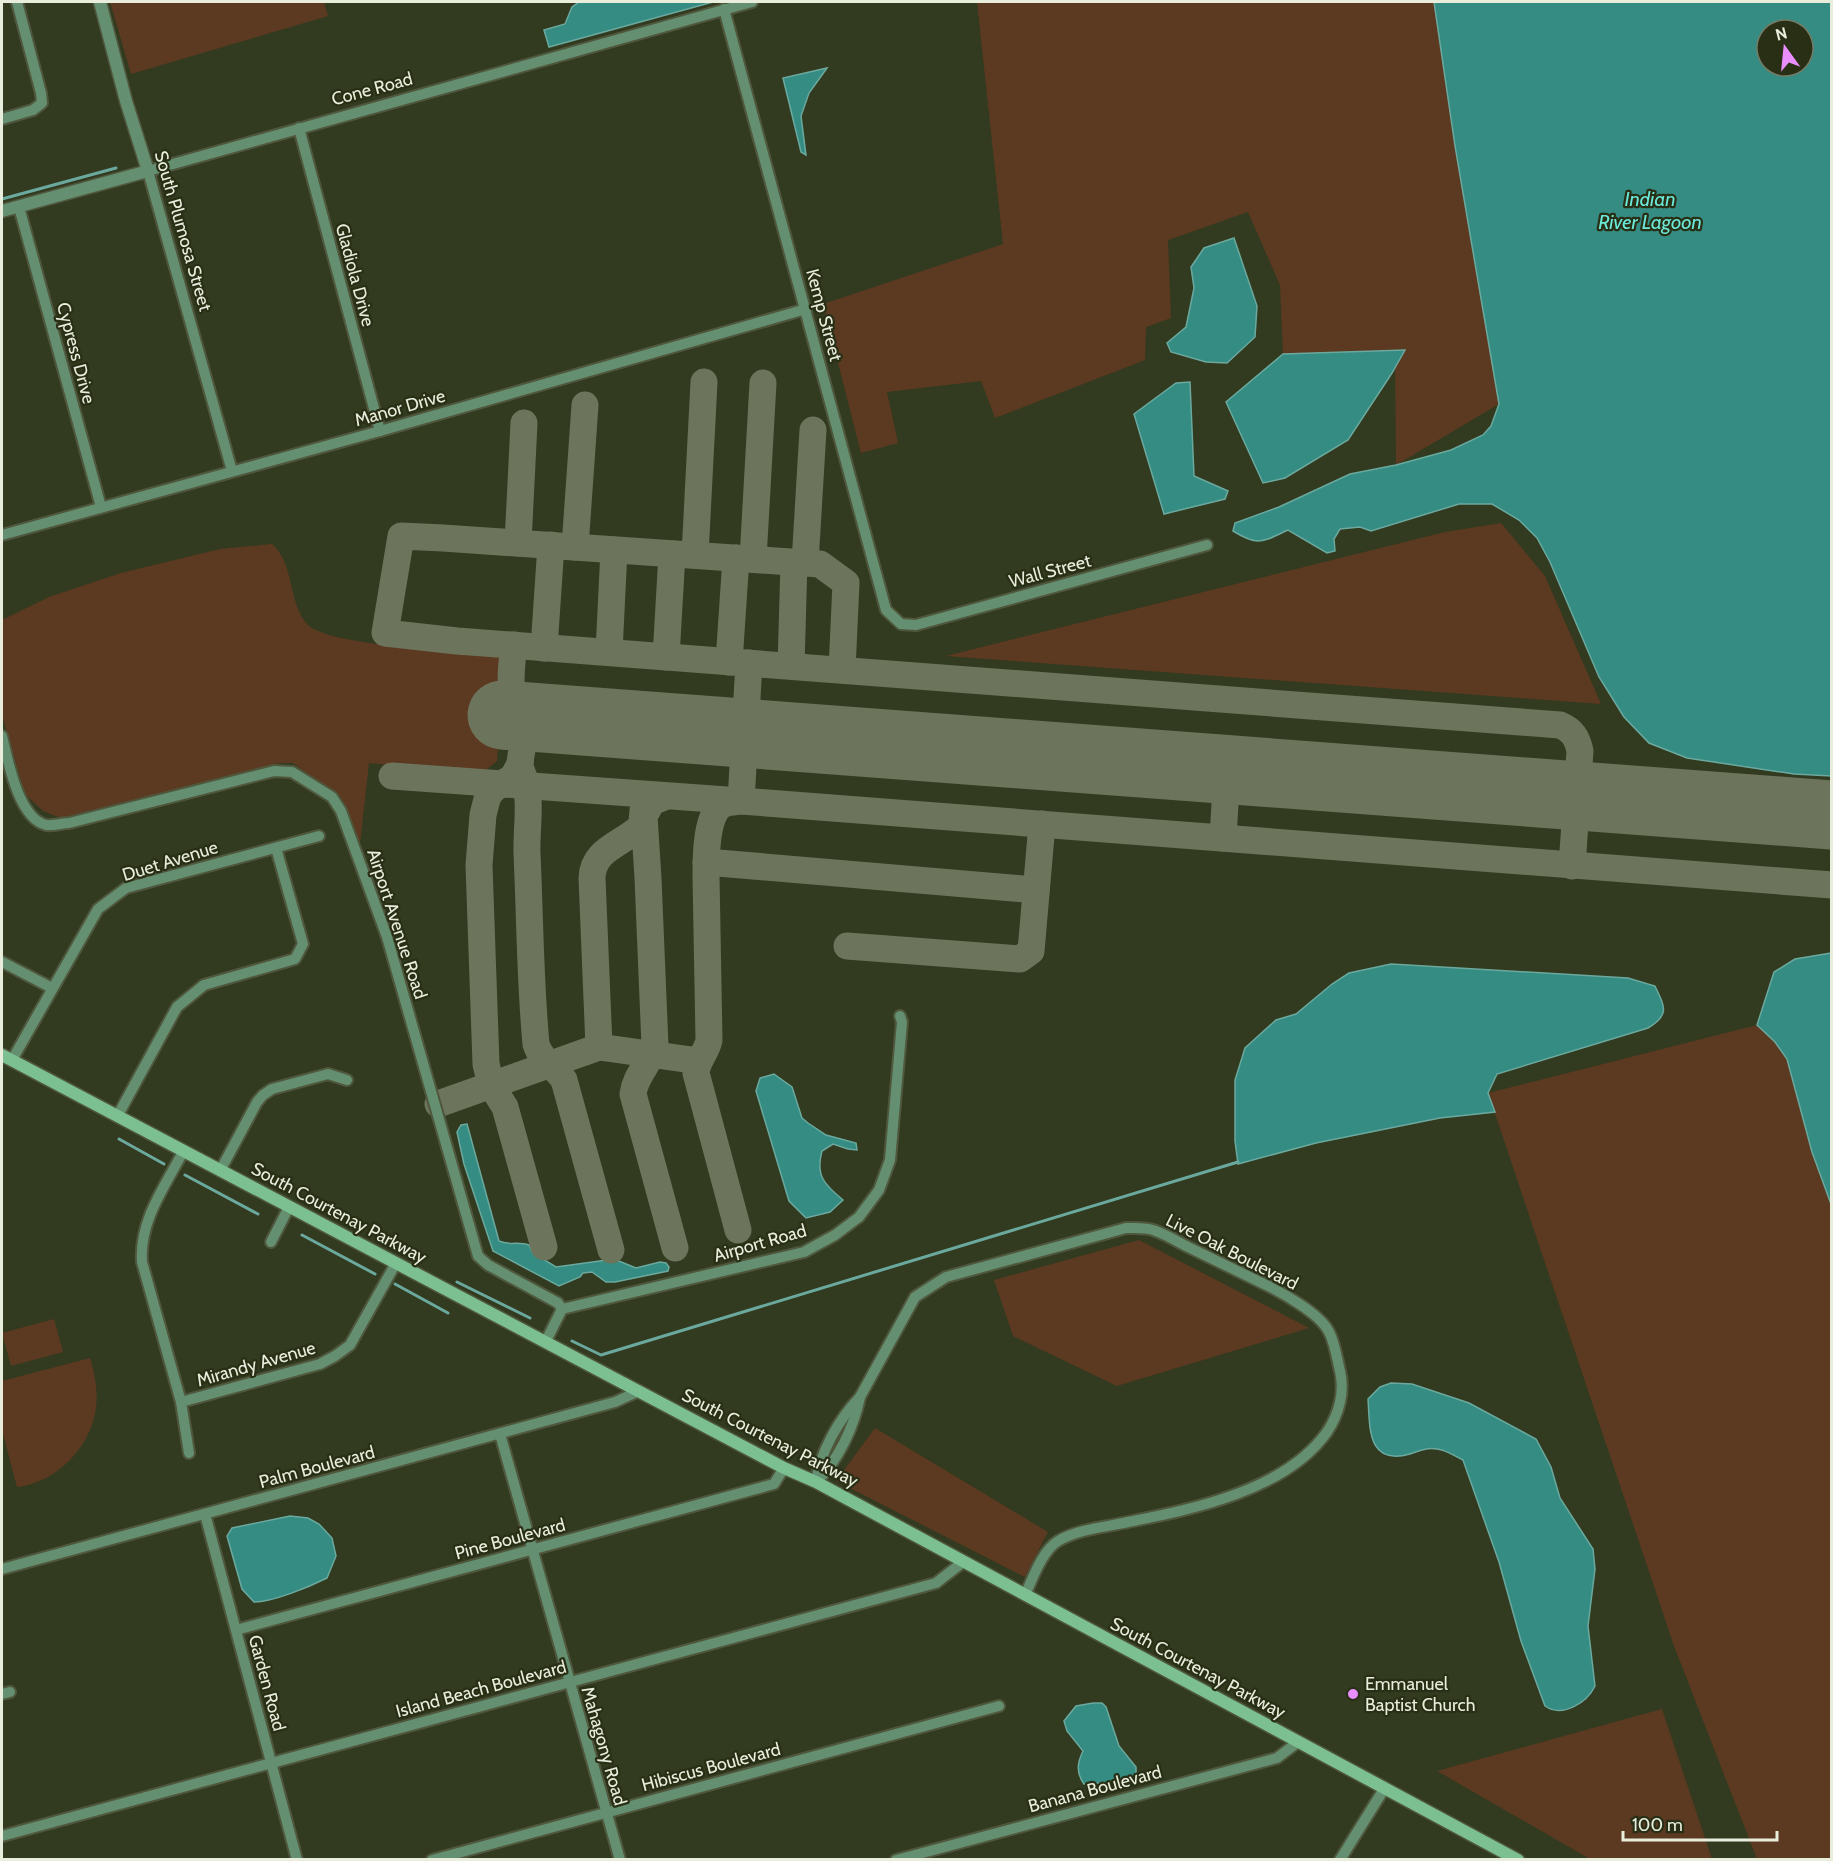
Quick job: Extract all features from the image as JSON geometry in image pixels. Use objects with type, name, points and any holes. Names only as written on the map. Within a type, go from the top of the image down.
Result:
[{"type":"main road","name":"South Courtenay Parkway","points":[[7,1058],[784,1468],[816,1482],[1511,1858]]},
{"type":"street","points":[[2,119],[33,111],[42,103],[42,93],[17,2]]},
{"type":"street","name":"South Plumosa Street","points":[[100,2],[232,471]]},
{"type":"street","name":"Cone Road","points":[[2,211],[752,2]]},
{"type":"street","name":"Kemp Street","points":[[724,9],[886,610],[901,624]]},
{"type":"street","name":"Gladiola Drive","points":[[299,128],[380,431]]},
{"type":"street","name":"Cypress Drive","points":[[19,207],[101,507]]},
{"type":"street","name":"Manor Drive","points":[[2,535],[380,431],[806,309]]},
{"type":"street","name":"Wall Street","points":[[901,624],[916,625],[1207,545]]},
{"type":"street","name":"Airport Avenue Road","points":[[2,736],[17,792],[27,811],[45,825],[69,823],[274,771],[292,772],[332,797],[341,811],[387,937],[478,1257],[488,1265],[558,1303],[562,1310]]},
{"type":"street","name":"Duet Avenue","points":[[7,1058],[52,988],[98,909],[126,888],[319,836]]},
{"type":"street","points":[[118,1115],[177,1007],[204,985],[295,959],[303,944],[276,848]]},
{"type":"street","points":[[2,962],[52,988]]},
{"type":"street","name":"Airport Road","points":[[562,1310],[804,1252],[835,1235],[859,1216],[879,1190],[890,1160],[902,1022],[900,1016]]},
{"type":"street","points":[[220,1171],[263,1095],[272,1089],[328,1074],[347,1080]]},
{"type":"street","points":[[183,1152],[147,1222],[141,1247],[142,1262],[181,1402],[189,1454]]},
{"type":"street","points":[[271,1242],[289,1207]]},
{"type":"street","name":"Live Oak Boulevard","points":[[816,1482],[830,1469],[856,1414],[860,1397],[915,1297],[946,1277],[1126,1228],[1151,1229],[1284,1293],[1323,1323],[1330,1332],[1341,1376],[1342,1393],[1338,1412],[1323,1438],[1304,1457],[1272,1478],[1213,1502],[1095,1529],[1058,1541],[1050,1548],[1025,1595]]},
{"type":"street","name":"Mirandy Avenue","points":[[181,1402],[320,1364],[335,1356],[350,1345],[396,1263]]},
{"type":"street","points":[[546,1341],[562,1310]]},
{"type":"street","name":"Palm Boulevard","points":[[2,1569],[621,1400],[639,1390]]},
{"type":"street","name":"Mahagony Road","points":[[500,1434],[620,1860]]},
{"type":"street","name":"Pine Boulevard","points":[[236,1630],[774,1484],[784,1468]]},
{"type":"street","name":"Garden Road","points":[[205,1514],[297,1860]]},
{"type":"street","name":"Island Beach Boulevard","points":[[2,1836],[936,1583],[963,1562]]},
{"type":"street","name":"Hibiscus Boulevard","points":[[432,1860],[999,1706]]},
{"type":"street","name":"Banana Boulevard","points":[[896,1860],[1277,1758],[1298,1742]]},
{"type":"street","points":[[1340,1860],[1384,1789]]},
{"type":"shaded area","points":[[110,2],[324,2],[328,16],[131,74]]},
{"type":"shaded area","points":[[977,2],[1435,2],[1499,404],[1396,465],[1395,351],[1283,354],[1280,285],[1248,212],[1168,240],[1171,318],[1146,327],[1145,360],[995,418],[981,381],[887,392],[898,443],[861,453],[823,304],[1003,244]]},
{"type":"shaded area","points":[[1501,523],[1545,576],[1601,704],[946,656],[1445,532]]},
{"type":"shaded area","points":[[272,544],[279,552],[288,571],[300,614],[306,623],[318,631],[364,642],[494,655],[499,658],[502,667],[497,761],[481,774],[369,763],[360,844],[342,800],[293,763],[281,763],[61,818],[43,811],[25,794],[2,715],[2,620],[49,597],[121,573],[220,549]]},
{"type":"shaded area","points":[[1757,1025],[1775,1042],[1787,1059],[1812,1152],[1831,1204],[1831,1859],[1757,1859],[1674,1646],[1488,1093]]},
{"type":"shaded area","points":[[1139,1240],[1309,1328],[1117,1386],[1013,1336],[994,1280]]},
{"type":"shaded area","points":[[54,1319],[63,1352],[11,1366],[2,1333]]},
{"type":"shaded area","points":[[90,1358],[96,1383],[97,1402],[93,1422],[87,1436],[79,1449],[58,1471],[31,1484],[17,1487],[2,1430],[2,1381]]},
{"type":"shaded area","points":[[875,1428],[1048,1532],[1025,1577],[836,1481]]},
{"type":"shaded area","points":[[1662,1709],[1712,1859],[1590,1859],[1437,1771]]},
{"type":"water","points":[[579,2],[713,2],[549,47],[544,30],[565,24],[572,7]]},
{"type":"water","name":"Indian River Lagoon","points":[[1434,2],[1831,2],[1831,776],[1794,774],[1687,758],[1649,743],[1624,717],[1599,677],[1550,562],[1537,538],[1519,520],[1492,504],[1459,504],[1371,531],[1360,527],[1340,529],[1334,539],[1335,551],[1327,553],[1288,530],[1260,541],[1249,539],[1233,531],[1235,523],[1279,507],[1350,474],[1396,465],[1451,450],[1483,435],[1491,426],[1499,404],[1455,146]]},
{"type":"water","points":[[827,68],[809,93],[801,116],[806,155],[801,152],[783,78]]},
{"type":"water","points":[[1234,238],[1257,306],[1255,337],[1227,363],[1206,362],[1171,352],[1167,343],[1186,327],[1194,288],[1191,267],[1204,248]]},
{"type":"water","points":[[1405,350],[1348,440],[1285,478],[1263,483],[1226,402],[1283,354]]},
{"type":"water","points":[[1190,382],[1194,476],[1228,491],[1225,499],[1164,514],[1134,414],[1176,383]]},
{"type":"water","points":[[1832,953],[1831,1204],[1812,1152],[1787,1059],[1775,1042],[1757,1025],[1774,972],[1795,959]]},
{"type":"water","points":[[1391,964],[1628,978],[1655,986],[1664,1010],[1660,1019],[1648,1028],[1497,1074],[1488,1093],[1495,1112],[1440,1118],[1316,1143],[1238,1164],[1235,1141],[1235,1080],[1245,1048],[1276,1020],[1296,1014],[1349,973]]},
{"type":"water","points":[[774,1074],[792,1087],[802,1118],[826,1135],[856,1143],[857,1150],[833,1144],[822,1151],[820,1167],[823,1179],[843,1200],[830,1212],[806,1218],[789,1201],[756,1091],[760,1078]]},
{"type":"water","points":[[467,1124],[499,1241],[529,1245],[533,1253],[556,1267],[614,1259],[636,1268],[660,1262],[666,1263],[669,1267],[668,1271],[615,1282],[606,1282],[592,1272],[583,1273],[580,1277],[559,1286],[493,1251],[464,1164],[457,1132],[461,1125]]},
{"type":"water","points":[[1391,1383],[1412,1384],[1469,1403],[1536,1439],[1551,1467],[1560,1498],[1593,1549],[1595,1569],[1588,1626],[1595,1686],[1580,1703],[1559,1710],[1545,1706],[1521,1641],[1499,1562],[1463,1460],[1444,1451],[1433,1449],[1396,1456],[1386,1455],[1378,1450],[1369,1422],[1368,1399],[1380,1387]]},
{"type":"water","points":[[290,1516],[308,1518],[319,1524],[332,1538],[336,1556],[327,1578],[281,1597],[254,1602],[242,1589],[227,1536],[232,1528]]},
{"type":"water","points":[[1102,1703],[1106,1707],[1119,1746],[1136,1767],[1136,1777],[1116,1782],[1084,1784],[1081,1780],[1078,1768],[1083,1751],[1067,1731],[1064,1721],[1076,1706]]},
{"type":"waterway","points":[[2,199],[116,168]]},
{"type":"waterway","points":[[119,1139],[164,1164]]},
{"type":"waterway","points":[[572,1341],[601,1355],[1238,1162]]},
{"type":"waterway","points":[[185,1175],[258,1214]]},
{"type":"waterway","points":[[302,1235],[375,1274]]},
{"type":"waterway","points":[[457,1282],[530,1318]]},
{"type":"waterway","points":[[395,1284],[448,1313]]},
{"type":"taxiway","points":[[695,555],[704,382]]},
{"type":"taxiway","points":[[753,559],[763,383]]},
{"type":"taxiway","points":[[575,547],[585,405]]},
{"type":"taxiway","points":[[518,543],[524,423]]},
{"type":"taxiway","points":[[805,563],[813,430]]},
{"type":"taxiway","points":[[842,670],[846,583],[820,564],[401,536],[385,633],[457,641],[1560,725],[1573,735],[1580,751],[1572,866]]},
{"type":"taxiway","points":[[544,648],[551,545]]},
{"type":"taxiway","points":[[609,652],[614,550]]},
{"type":"taxiway","points":[[666,657],[672,554]]},
{"type":"taxiway","points":[[729,662],[736,558]]},
{"type":"taxiway","points":[[791,666],[794,562]]},
{"type":"taxiway","points":[[514,645],[511,682],[515,701],[527,713],[546,718],[537,723],[526,737],[521,754],[519,782]]},
{"type":"taxiway","points":[[738,1230],[696,1073],[709,1040],[706,875],[708,837],[717,810],[724,804],[741,801],[749,663]]},
{"type":"taxiway","points":[[520,764],[513,777],[490,793],[483,815],[479,865],[486,1064],[491,1085],[505,1107],[544,1247]]},
{"type":"taxiway","points":[[1223,838],[1227,769]]},
{"type":"taxiway","points":[[522,772],[528,802],[527,854],[536,1044],[541,1055],[564,1080],[611,1250]]},
{"type":"taxiway","points":[[392,776],[1832,885]]},
{"type":"taxiway","points":[[664,797],[652,802],[644,816],[655,1046],[634,1087],[633,1094],[675,1248]]},
{"type":"taxiway","points":[[599,1047],[592,878],[597,860],[609,848],[640,827],[643,810]]},
{"type":"taxiway","points":[[847,946],[1020,959],[1031,951],[1042,824]]},
{"type":"taxiway","points":[[706,862],[1036,890]]},
{"type":"taxiway","points":[[438,1104],[599,1047],[699,1061]]},
{"type":"runway","points":[[502,715],[1832,815]]},
{"type":"place","name":"Emmanuel Baptist Church","points":[[1353,1694]]}]
